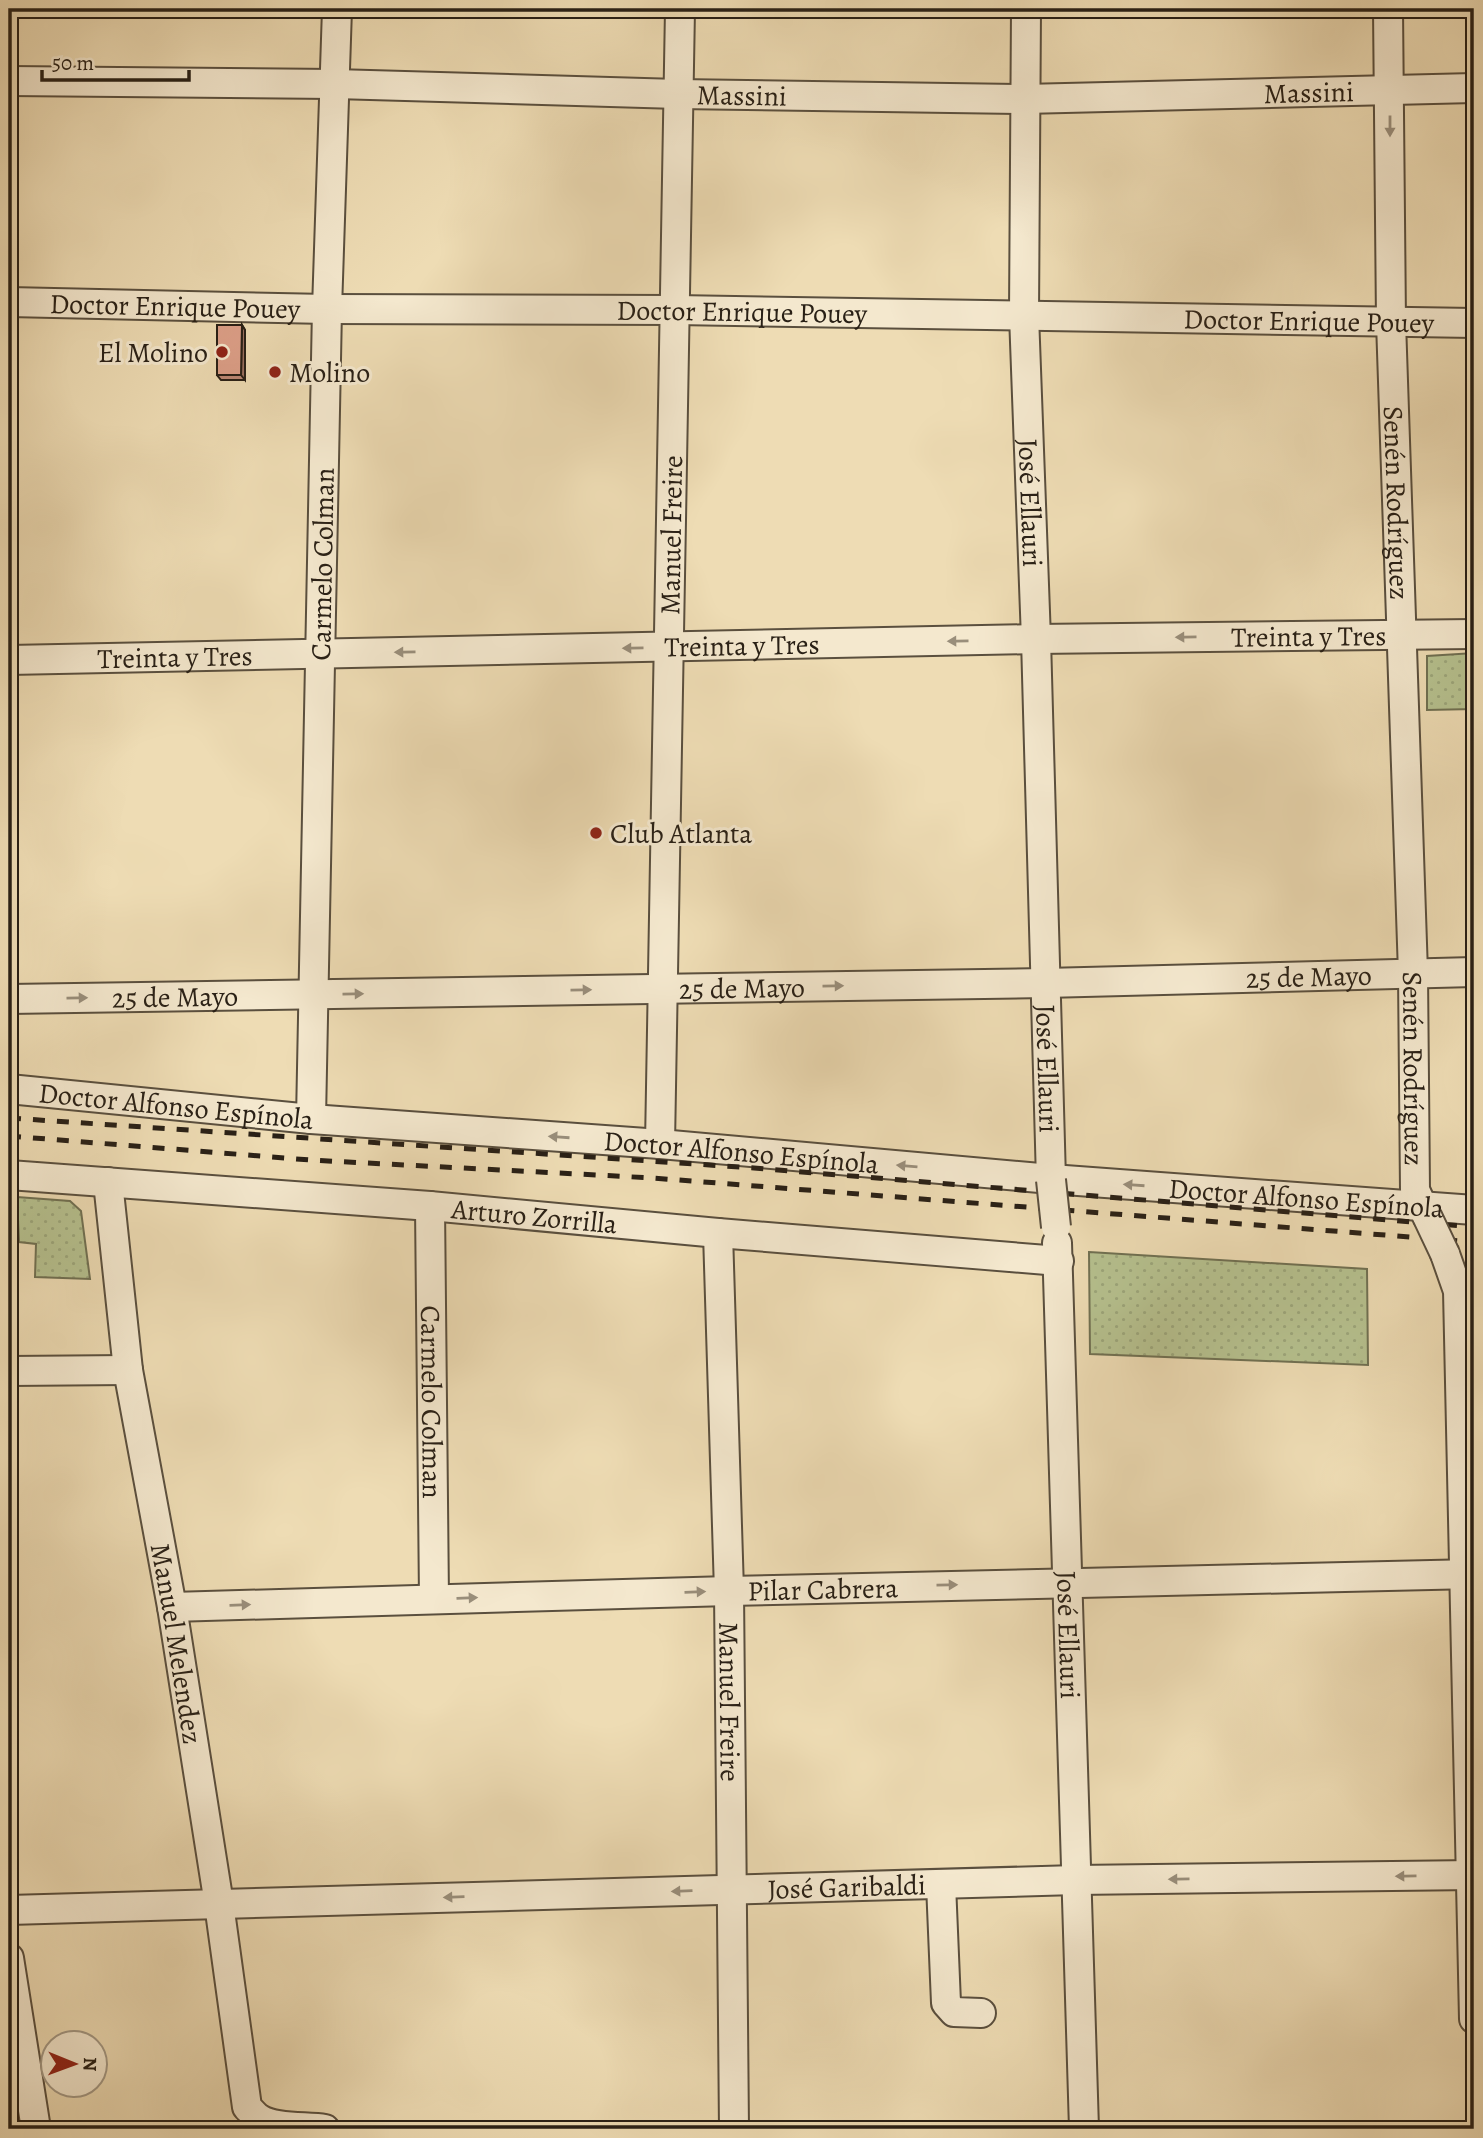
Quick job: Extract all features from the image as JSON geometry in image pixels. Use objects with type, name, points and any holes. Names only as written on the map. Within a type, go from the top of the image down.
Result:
[{"type":"street","name":"Carmelo Colman","points":[[310,1119],[327,309],[337,9]]},
{"type":"street","name":"Manuel Freire","points":[[660,1144],[680,9]]},
{"type":"street","name":"José Ellauri","points":[[1026,9],[1024,315],[1051,1180],[1059,1261],[1084,2129]]},
{"type":"street","name":"Senén Rodríguez","points":[[1388,9],[1391,322],[1413,973],[1415,1190],[1445,1254],[1458,1291],[1470,1574],[1474,2019]]},
{"type":"street","name":"Massini","points":[[9,81],[335,84],[678,94],[1024,99],[1474,88]]},
{"type":"street","name":"Doctor Enrique Pouey","points":[[9,302],[327,309],[676,310],[1474,323]]},
{"type":"street","name":"Treinta y Tres","points":[[9,660],[1036,639],[1474,634]]},
{"type":"street","name":"25 de Mayo","points":[[9,999],[1045,983],[1474,972]]},
{"type":"street","name":"Doctor Alfonso Espínola","points":[[9,1089],[310,1119],[660,1144],[1051,1180],[1425,1210],[1474,1210]]},
{"type":"street","name":"Arturo Zorrilla","points":[[9,1175],[430,1206],[1059,1261]]},
{"type":"street","name":"Manuel Melendez","points":[[108,1182],[128,1370],[172,1607],[219,1904],[247,2107],[261,2120],[279,2126],[325,2129]]},
{"type":"street","name":"Carmelo Colman","points":[[430,1206],[434,1599]]},
{"type":"street","name":"Manuel Freire","points":[[718,1233],[729,1591],[734,2129]]},
{"type":"street","points":[[9,1371],[128,1370]]},
{"type":"street","name":"Pilar Cabrera","points":[[172,1607],[1470,1574]]},
{"type":"street","name":"José Garibaldi","points":[[9,1910],[1076,1880],[1473,1875]]},
{"type":"street","points":[[942,1884],[946,2003],[954,2012],[981,2012]]},
{"type":"street","points":[[9,1958],[36,2129]]},
{"type":"green space","points":[[1474,653],[1474,709],[1427,710],[1427,656]]},
{"type":"green space","points":[[17,1197],[70,1201],[81,1211],[90,1279],[35,1277],[36,1244],[19,1242]]},
{"type":"green space","points":[[1089,1252],[1367,1269],[1368,1365],[1090,1354]]},
{"type":"building","points":[[217,325],[242,325],[241,375],[217,375]]},
{"type":"railway","points":[[9,1118],[754,1168],[1474,1227]]},
{"type":"railway","points":[[9,1136],[310,1160],[653,1178],[1474,1242]]},
{"type":"place","name":"El Molino","points":[[222,352]]},
{"type":"place","name":"Molino","points":[[275,372]]},
{"type":"place","name":"Club Atlanta","points":[[596,833]]}]
